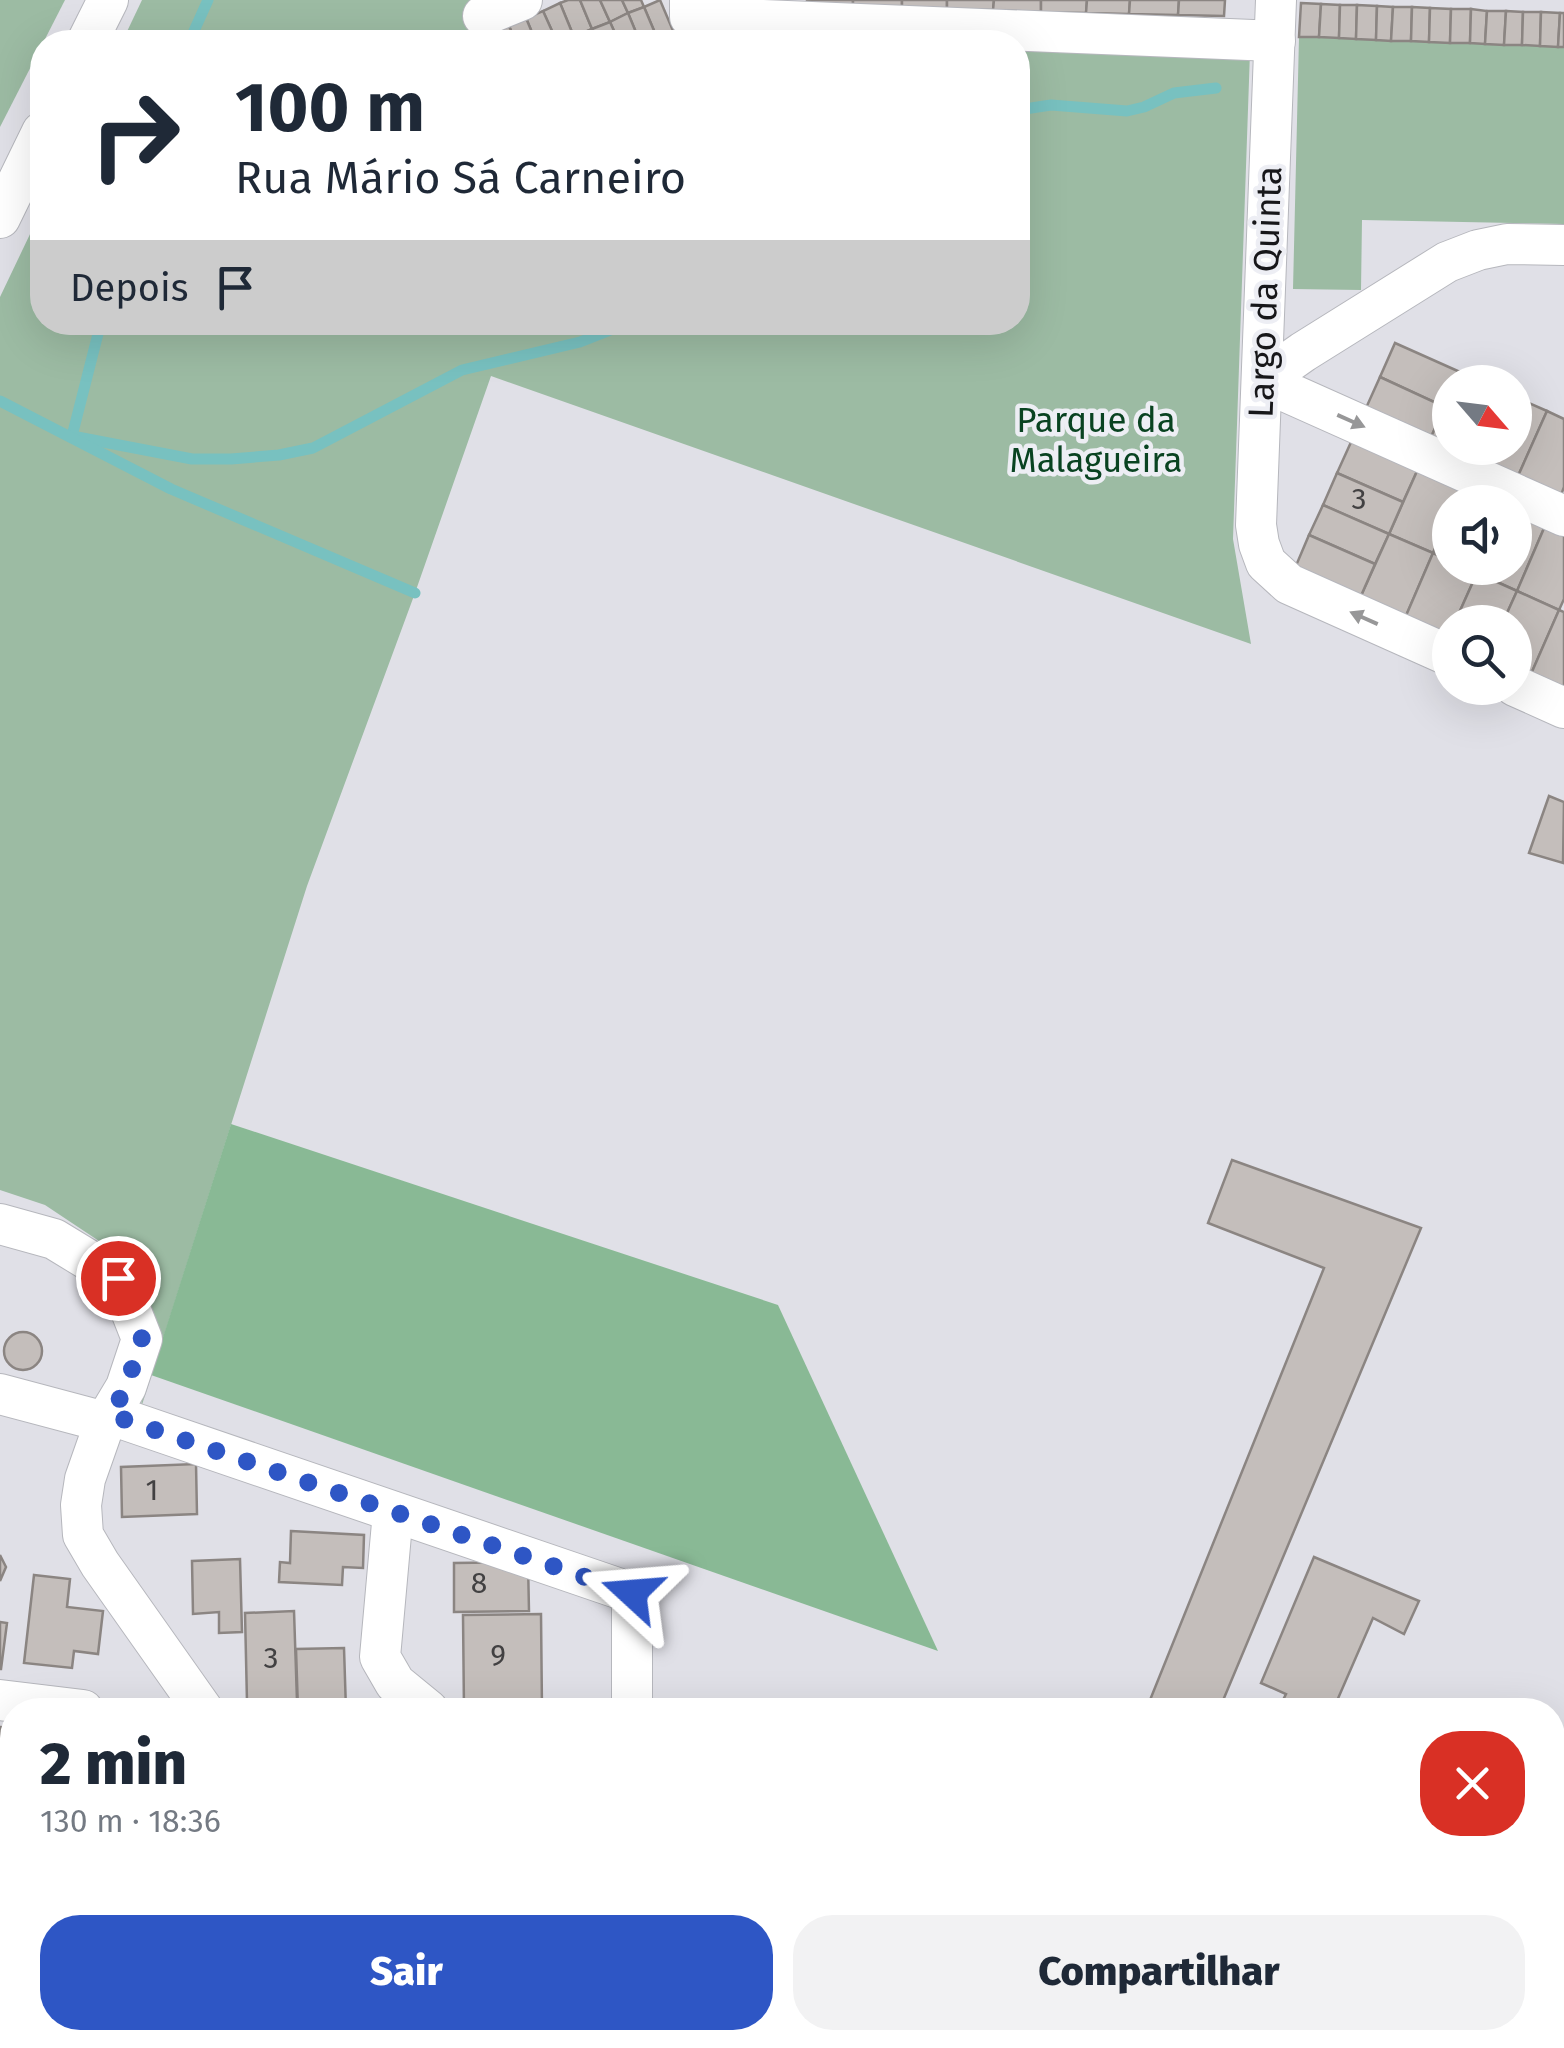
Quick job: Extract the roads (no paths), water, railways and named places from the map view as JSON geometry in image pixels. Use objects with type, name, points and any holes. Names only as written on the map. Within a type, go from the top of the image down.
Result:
[{"type":"street","points":[[93,30],[108,0]]},
{"type":"street","points":[[483,16],[522,0]]},
{"type":"street","name":"Largo da Quinta","points":[[1276,0],[1258,544],[1266,564],[1289,584],[1432,648]]},
{"type":"street","points":[[690,15],[1028,30]]},
{"type":"street","points":[[1030,30],[1275,41]]},
{"type":"street","points":[[0,218],[30,157]]},
{"type":"street","points":[[1564,245],[1508,244],[1447,262],[1262,381],[1564,516]]},
{"type":"street","points":[[1532,694],[1564,708]]},
{"type":"street","points":[[0,1224],[54,1239],[118,1278],[142,1339],[85,1479],[81,1505],[83,1535],[195,1698]]},
{"type":"street","points":[[0,1394],[114,1408],[393,1512],[632,1593],[632,1698]]},
{"type":"street","points":[[393,1512],[380,1657],[396,1683],[414,1698]]},
{"type":"waterway","points":[[194,30],[208,0]]},
{"type":"waterway","points":[[1030,108],[1051,105],[1127,111],[1174,93],[1216,88]]},
{"type":"waterway","points":[[98,335],[72,436],[192,459],[279,455],[313,448],[462,370],[598,335]]},
{"type":"waterway","points":[[0,401],[171,489],[415,593]]},
{"type":"park label","name":"Parque da Malagueira","points":[[1096,440]]}]
